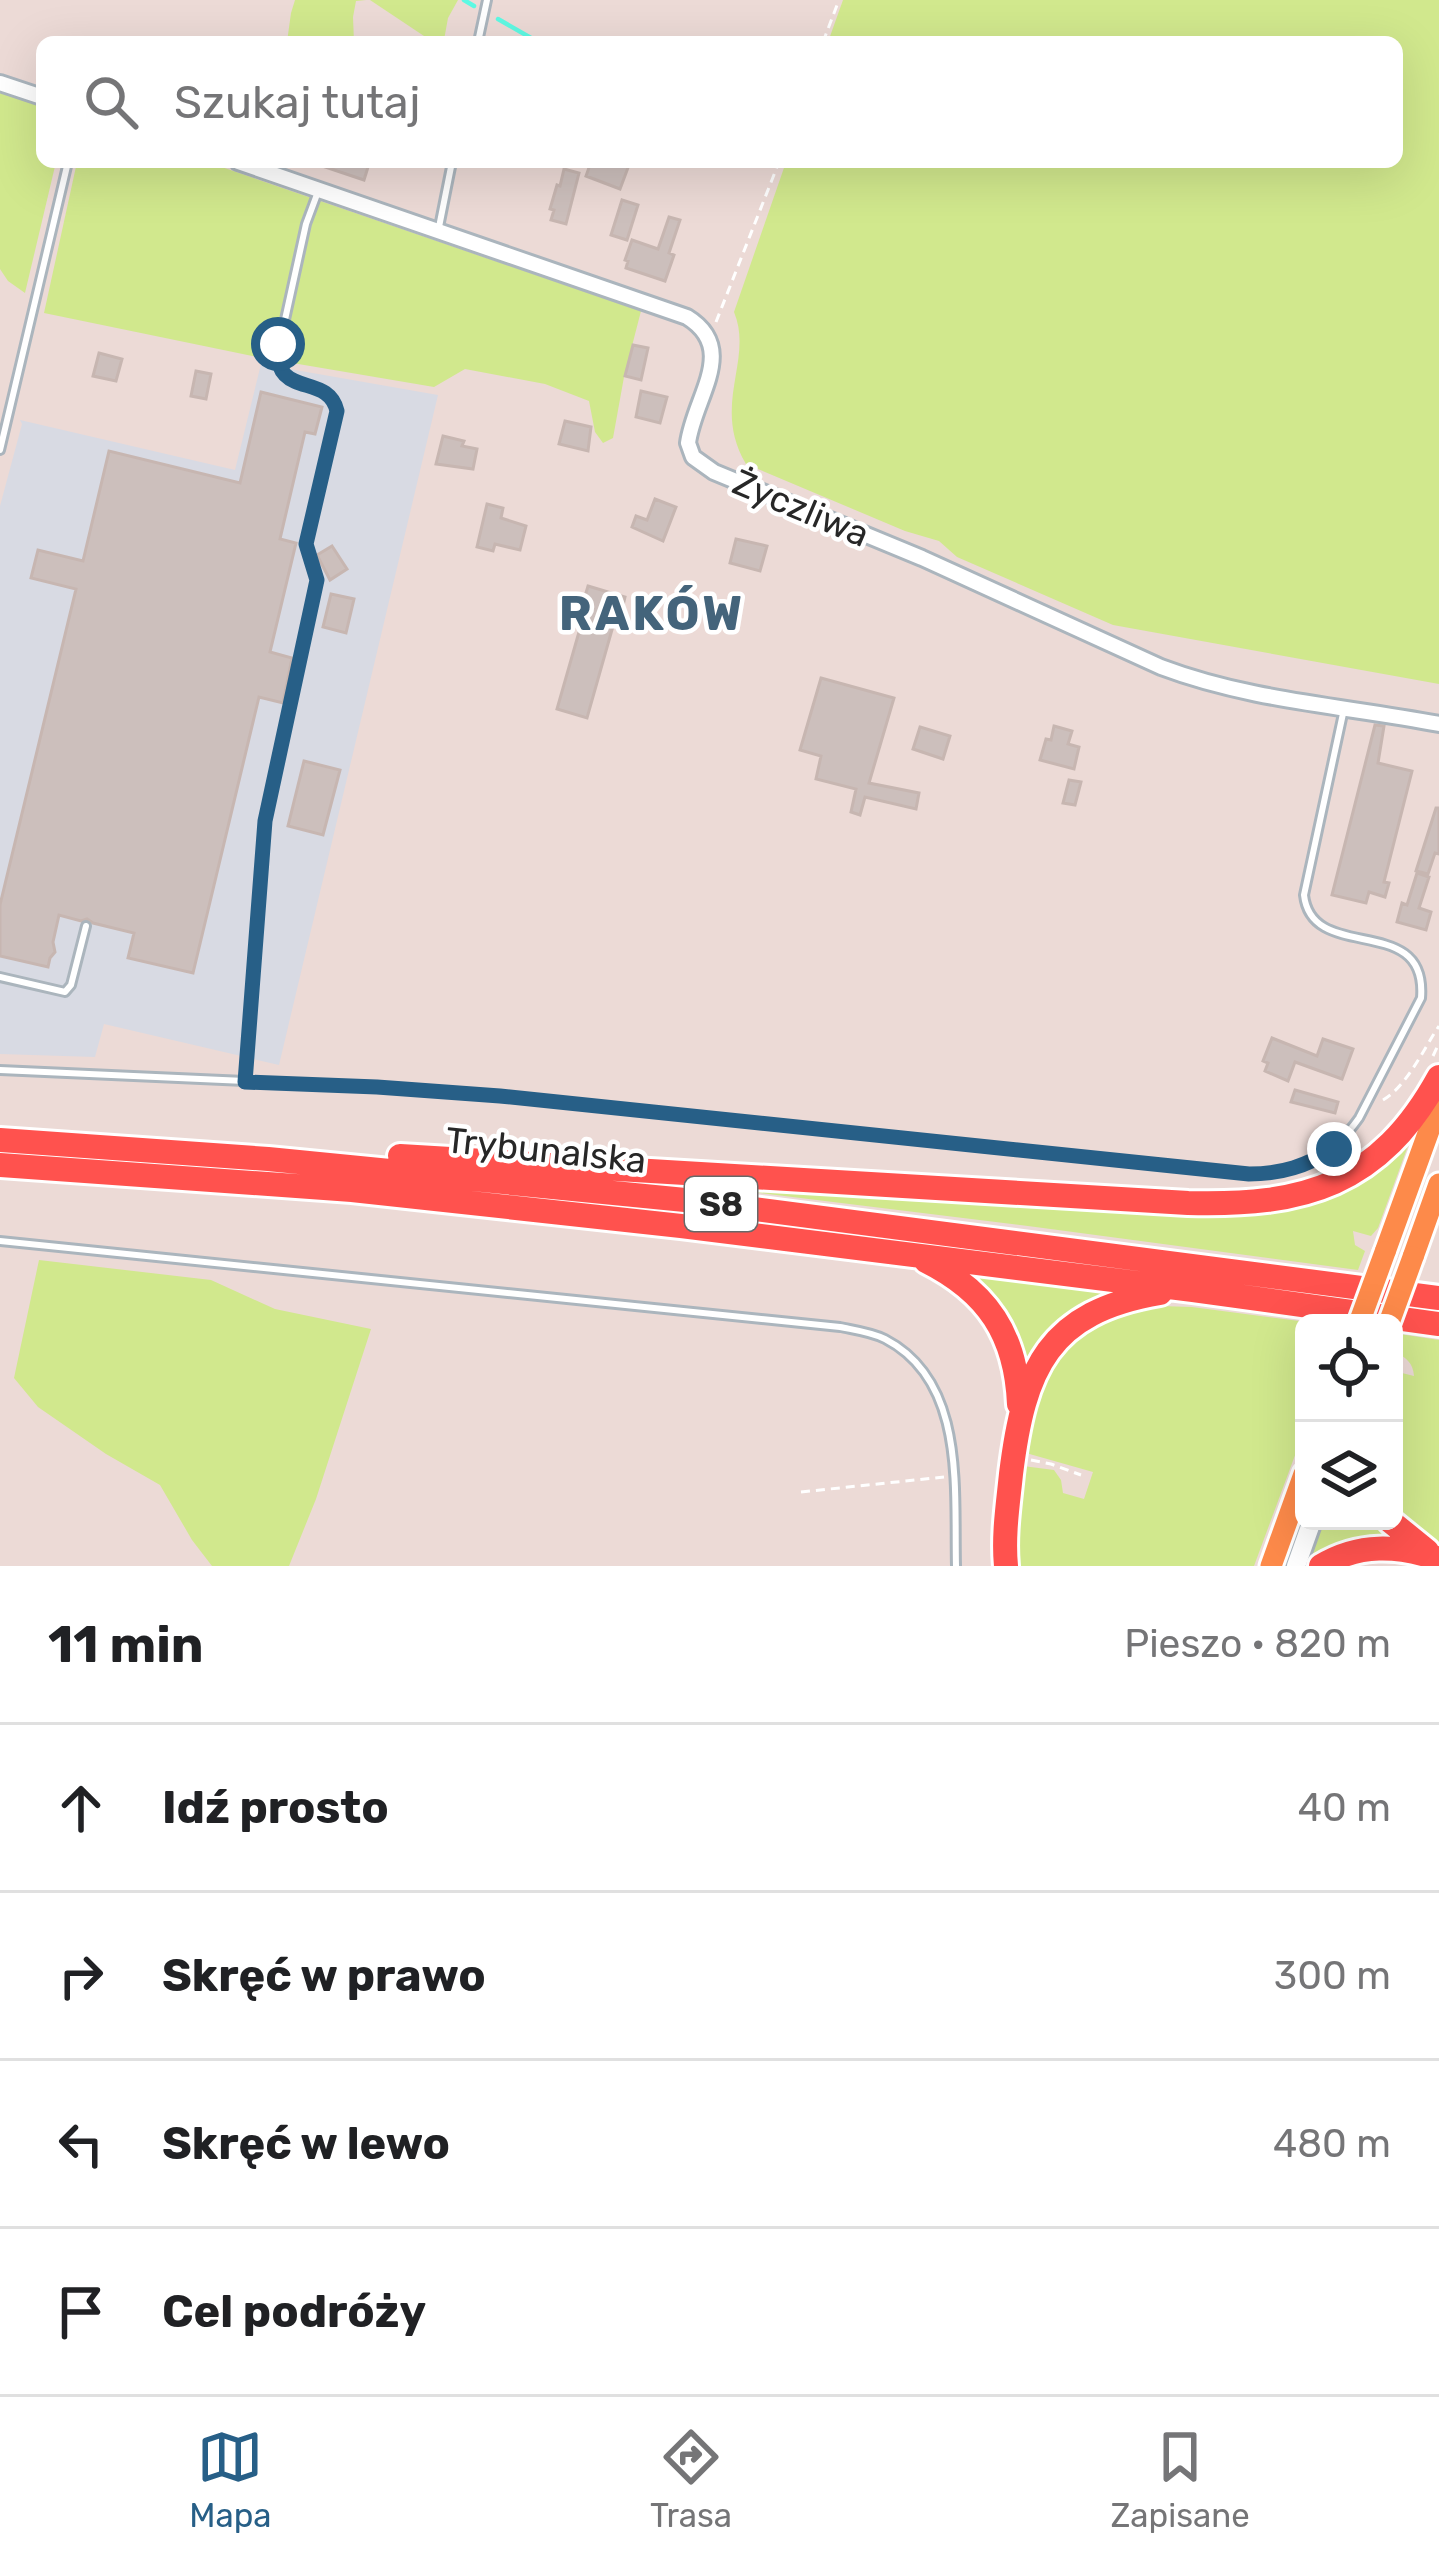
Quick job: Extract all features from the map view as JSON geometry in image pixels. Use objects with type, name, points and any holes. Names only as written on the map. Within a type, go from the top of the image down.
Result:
[{"type":"highway","points":[[268,1159],[367,1154],[1188,1203],[1261,1203],[1314,1192],[1362,1167],[1404,1129],[1439,1078]]},
{"type":"highway","name":"Trybunalska","points":[[0,1139],[268,1159],[685,1200],[1439,1298]]},
{"type":"highway","name":"Trybunalska","points":[[0,1165],[352,1190],[913,1255]]},
{"type":"highway","points":[[913,1255],[959,1281],[990,1310],[1013,1359],[1019,1414],[1006,1517],[1006,1566]]},
{"type":"highway","name":"S8","points":[[913,1255],[1439,1324]]},
{"type":"highway","points":[[1019,1414],[1041,1364],[1079,1320],[1140,1297],[1192,1290]]},
{"type":"highway","points":[[1399,1530],[1439,1559]]},
{"type":"highway","points":[[1321,1566],[1372,1548],[1439,1559]]},
{"type":"main road","points":[[1362,1314],[1439,1103]]},
{"type":"main road","points":[[1392,1314],[1439,1184]]},
{"type":"main road","points":[[1271,1566],[1295,1499]]},
{"type":"main road","points":[[1296,1566],[1309,1530]]},
{"type":"street","points":[[0,83],[36,95]]},
{"type":"street","points":[[256,168],[687,317],[706,331]]},
{"type":"street","name":"Życzliwa","points":[[706,331],[713,358],[688,443],[699,463],[1178,674],[1233,690],[1439,724]]},
{"type":"lane","points":[[479,36],[487,0]]},
{"type":"lane","points":[[0,450],[67,168]]},
{"type":"lane","points":[[438,231],[451,168]]},
{"type":"lane","points":[[245,1082],[265,821],[317,580],[306,544],[337,411],[326,392],[284,375],[277,356],[306,224],[319,189]]},
{"type":"lane","points":[[0,1070],[500,1096],[1249,1174],[1292,1170],[1334,1149],[1359,1118],[1421,998],[1417,966],[1405,952],[1328,931],[1306,910],[1304,895],[1344,709]]},
{"type":"lane","points":[[0,977],[65,992],[86,926]]},
{"type":"lane","points":[[0,1241],[840,1327],[880,1336],[906,1352],[942,1402],[952,1476],[956,1566]]},
{"type":"path","points":[[825,36],[838,0]]},
{"type":"path","points":[[706,331],[714,326],[777,168]]},
{"type":"path","points":[[1371,1095],[1389,1099],[1439,1026]]},
{"type":"path","points":[[1013,1457],[1081,1475]]},
{"type":"path","points":[[801,1492],[952,1476]]},
{"type":"shaded area","points":[[261,364],[438,395],[279,1065],[104,1024],[95,1057],[0,1054],[0,506],[20,420],[235,470]]},
{"type":"green space","points":[[295,0],[366,0],[356,1],[354,36],[288,36]]},
{"type":"green space","points":[[370,0],[458,0],[445,36],[424,36]]},
{"type":"green space","points":[[843,0],[1439,0],[1439,684],[1113,625],[957,557],[939,541],[746,464],[732,422],[739,348],[734,312],[784,168],[1403,168],[1403,36],[830,36]]},
{"type":"green space","points":[[0,89],[36,100],[36,168],[55,168],[25,293],[0,269]]},
{"type":"green space","points":[[76,168],[224,168],[641,311],[613,438],[603,443],[595,432],[589,401],[545,384],[465,369],[434,387],[44,313]]},
{"type":"green space","points":[[1404,1139],[1409,1143],[1378,1228],[1371,1236],[1353,1231],[1355,1245],[1365,1251],[1358,1270],[678,1183],[1274,1210]]},
{"type":"green space","points":[[39,1260],[211,1280],[275,1309],[371,1329],[316,1499],[289,1566],[212,1566],[160,1485],[38,1407],[14,1378]]},
{"type":"green space","points":[[970,1275],[1111,1293],[1028,1367]]},
{"type":"green space","points":[[1192,1307],[1295,1320],[1295,1455],[1254,1566],[1018,1566],[1023,1466],[1054,1470],[1063,1493],[1084,1499],[1093,1472],[1026,1453],[1032,1407],[1046,1371],[1081,1330],[1140,1308]]},
{"type":"green space","points":[[1403,1334],[1439,1340],[1439,1545],[1403,1519],[1403,1373],[1414,1376],[1403,1357]]},
{"type":"green space","points":[[1317,1530],[1387,1530],[1394,1539],[1316,1557],[1305,1566]]},
{"type":"building","points":[[328,168],[368,168],[364,180]]},
{"type":"building","points":[[589,168],[628,168],[620,189],[586,176]]},
{"type":"building","points":[[564,169],[579,173],[566,224],[551,220],[554,210],[550,209]]},
{"type":"building","points":[[622,200],[638,205],[627,240],[611,235]]},
{"type":"building","points":[[669,217],[680,220],[665,281],[626,268],[632,240],[658,249]]},
{"type":"building","points":[[633,345],[648,348],[641,380],[625,376]]},
{"type":"building","points":[[99,353],[122,359],[116,381],[93,376]]},
{"type":"building","points":[[196,371],[211,374],[206,399],[191,396]]},
{"type":"building","points":[[641,391],[667,397],[660,423],[636,417]]},
{"type":"building","points":[[261,392],[322,407],[315,434],[305,432],[280,539],[296,543],[270,652],[292,658],[283,703],[259,697],[193,973],[128,958],[134,933],[59,915],[55,952],[48,967],[0,956],[0,905],[76,589],[31,578],[38,550],[83,561],[109,451],[240,483]]},
{"type":"building","points":[[565,421],[591,427],[588,451],[559,444]]},
{"type":"building","points":[[443,436],[477,449],[473,469],[436,464]]},
{"type":"building","points":[[655,499],[676,507],[663,541],[632,527],[636,516],[647,520]]},
{"type":"building","points":[[487,504],[503,508],[501,518],[526,526],[520,550],[495,544],[493,551],[477,547]]},
{"type":"building","points":[[736,539],[767,546],[760,571],[730,563]]},
{"type":"building","points":[[332,546],[347,569],[330,580],[317,555]]},
{"type":"building","points":[[588,586],[625,597],[587,718],[557,709]]},
{"type":"building","points":[[331,594],[354,599],[346,633],[323,627]]},
{"type":"building","points":[[821,678],[894,698],[869,783],[919,793],[916,809],[865,797],[860,815],[851,812],[856,789],[816,779],[821,756],[800,750]]},
{"type":"building","points":[[1375,725],[1384,726],[1378,763],[1412,771],[1384,882],[1389,883],[1385,897],[1369,892],[1366,903],[1332,895]]},
{"type":"building","points":[[1054,726],[1072,731],[1068,744],[1079,747],[1074,769],[1040,760]]},
{"type":"building","points":[[920,727],[950,736],[943,759],[913,749]]},
{"type":"building","points":[[304,761],[340,770],[323,835],[288,826]]},
{"type":"building","points":[[1069,780],[1081,782],[1075,805],[1063,803]]},
{"type":"building","points":[[1436,808],[1439,854],[1435,853],[1428,874],[1416,871]]},
{"type":"building","points":[[1417,873],[1429,877],[1419,908],[1431,912],[1426,930],[1397,922]]},
{"type":"building","points":[[1272,1038],[1317,1056],[1323,1039],[1353,1049],[1342,1079],[1295,1062],[1288,1081],[1265,1071],[1268,1063],[1263,1061]]},
{"type":"building","points":[[1295,1090],[1338,1102],[1335,1113],[1291,1102]]},
{"type":"waterway","points":[[464,0],[474,6]]},
{"type":"waterway","points":[[498,19],[528,36]]},
{"type":"district","name":"RAKÓW","points":[[652,613]]},
{"type":"route","points":[[278,344],[280,371],[290,380],[326,392],[337,411],[306,544],[317,580],[265,821],[245,1082],[500,1096],[1249,1174],[1292,1170],[1334,1149]]}]
